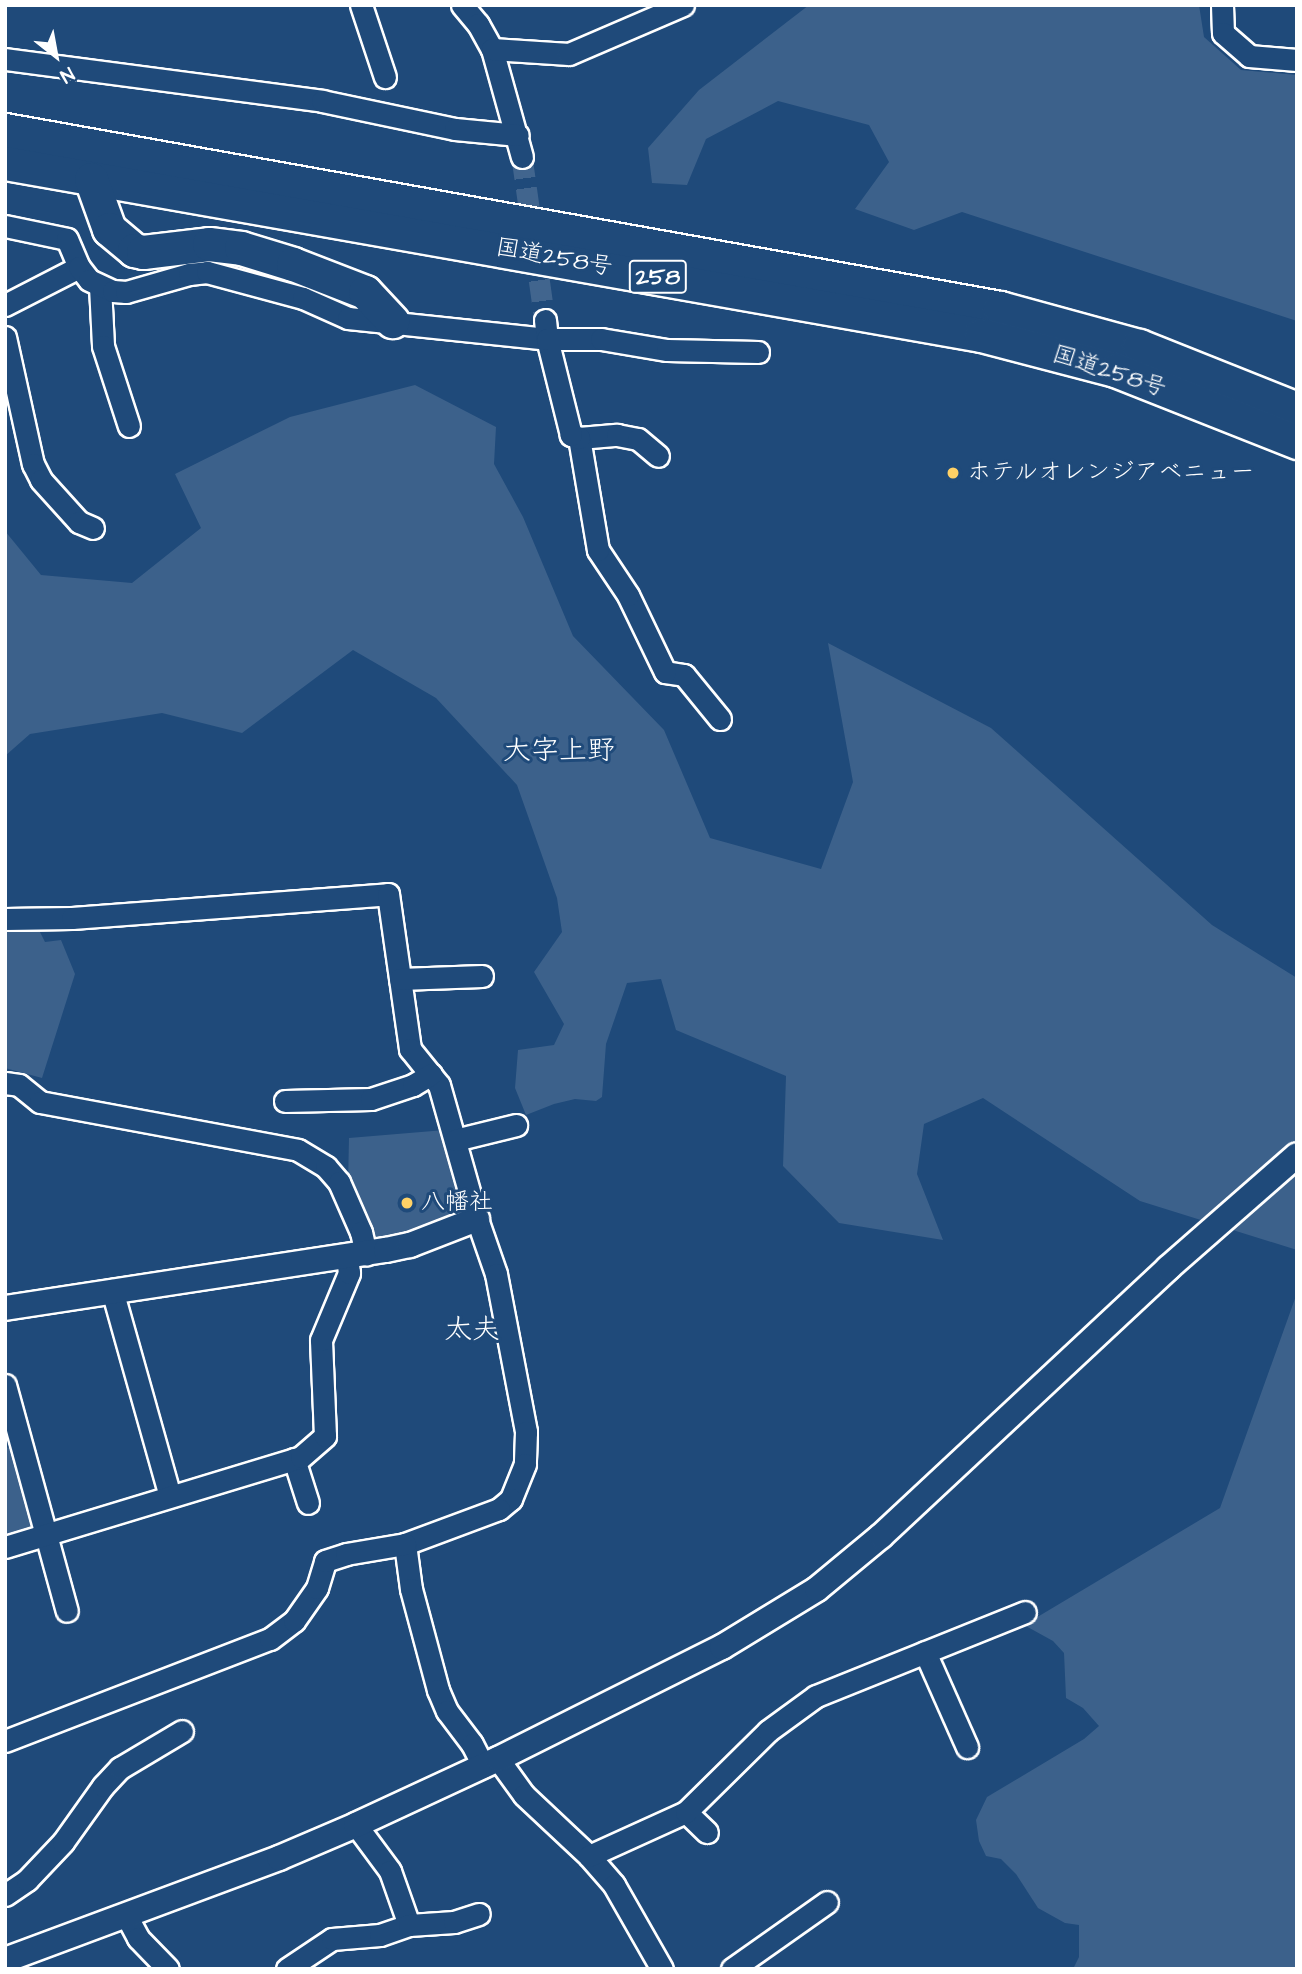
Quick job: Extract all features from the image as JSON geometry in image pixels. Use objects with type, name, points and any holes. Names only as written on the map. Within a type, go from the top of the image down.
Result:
[{"type":"highway","name":"国道258号","points":[[5,130],[1000,309],[1139,346],[1297,409]]},
{"type":"highway","name":"国道258号","points":[[5,163],[412,232],[981,335],[1115,370],[1297,442]]},
{"type":"highway","points":[[91,179],[109,229],[134,250],[143,252],[209,244],[241,248],[293,264],[365,292],[392,321]]},
{"type":"street","points":[[361,5],[385,77]]},
{"type":"street","points":[[462,5],[478,24],[492,49],[522,157]]},
{"type":"street","points":[[492,49],[569,54],[683,5]]},
{"type":"street","points":[[1222,5],[1223,33],[1249,56],[1297,60]]},
{"type":"street","points":[[5,59],[322,102],[455,129],[518,135]]},
{"type":"street","points":[[5,226],[67,239],[79,267],[89,280],[100,286],[126,292],[189,274],[206,272],[303,298],[348,318],[546,330],[667,350],[758,352]]},
{"type":"street","points":[[5,305],[79,267]]},
{"type":"street","points":[[100,286],[103,346],[129,426]]},
{"type":"street","points":[[546,330],[571,435],[579,438],[617,435],[638,439],[657,456]]},
{"type":"street","points":[[5,337],[33,464],[41,480],[79,522],[93,528]]},
{"type":"street","points":[[579,438],[598,550],[628,595],[665,672],[684,675],[720,719]]},
{"type":"street","points":[[5,919],[72,918],[388,894],[410,1049],[439,1085],[477,1219],[496,1274],[524,1413],[525,1464],[511,1499],[499,1509],[405,1544],[346,1554],[325,1561],[317,1588],[294,1621],[270,1639],[5,1741]]},
{"type":"street","points":[[400,979],[482,976]]},
{"type":"street","points":[[285,1101],[371,1099],[413,1085],[432,1074]]},
{"type":"street","points":[[5,1083],[19,1085],[40,1102],[298,1150],[326,1167],[339,1182],[361,1232],[356,1255],[321,1340],[325,1436],[294,1459],[5,1547]]},
{"type":"street","points":[[455,1140],[516,1125]]},
{"type":"street","points":[[5,1960],[279,1858],[356,1825],[491,1762],[722,1647],[817,1588],[881,1536],[1168,1268],[1297,1155]]},
{"type":"street","points":[[1168,1268],[1297,1175]]},
{"type":"street","points":[[5,1308],[410,1245],[477,1219]]},
{"type":"street","points":[[112,1290],[170,1496]]},
{"type":"street","points":[[5,1385],[13,1440],[47,1533],[67,1611]]},
{"type":"street","points":[[294,1459],[308,1503]]},
{"type":"street","points":[[405,1544],[411,1589],[438,1689],[447,1711],[472,1744],[589,1856],[614,1885],[662,1969]]},
{"type":"street","points":[[589,1856],[686,1812],[768,1731],[797,1707],[816,1696],[1025,1612]]},
{"type":"street","points":[[925,1652],[967,1747]]},
{"type":"street","points":[[5,1895],[27,1880],[63,1842],[103,1786],[120,1768],[182,1731]]},
{"type":"street","points":[[686,1812],[707,1832]]},
{"type":"street","points":[[356,1825],[390,1871],[409,1925]]},
{"type":"street","points":[[732,1969],[827,1902]]},
{"type":"street","points":[[286,1969],[332,1939],[380,1935],[409,1925],[454,1922],[479,1914]]},
{"type":"street","points":[[126,1915],[138,1938],[167,1969]]},
{"type":"shaded area","points":[[809,5],[1199,5],[1204,37],[1241,70],[1297,75],[1297,321],[962,212],[914,230],[855,209],[889,162],[869,125],[778,101],[706,139],[687,185],[652,183],[648,148],[699,90]]},
{"type":"shaded area","points":[[415,385],[496,427],[494,464],[523,517],[573,636],[664,730],[710,838],[821,869],[853,782],[828,643],[991,728],[1212,925],[1297,978],[1297,1250],[1140,1201],[983,1098],[924,1124],[917,1174],[943,1240],[839,1223],[783,1166],[786,1076],[676,1030],[661,979],[627,983],[606,1044],[602,1097],[596,1101],[575,1099],[526,1115],[515,1088],[518,1050],[554,1045],[564,1024],[534,972],[562,932],[557,898],[517,785],[436,698],[353,650],[242,733],[162,713],[30,734],[5,756],[5,531],[41,575],[132,583],[201,528],[175,474],[290,417]]},
{"type":"shaded area","points":[[5,924],[38,928],[45,942],[61,940],[75,974],[42,1078],[5,1068]]},
{"type":"shaded area","points":[[445,1130],[467,1204],[464,1212],[415,1230],[378,1239],[368,1231],[348,1184],[349,1138]]},
{"type":"shaded area","points":[[1297,1293],[1297,1969],[1073,1969],[1079,1957],[1079,1925],[1065,1923],[1038,1908],[1016,1874],[1001,1859],[986,1856],[979,1841],[976,1820],[987,1797],[1084,1739],[1099,1726],[1083,1708],[1066,1698],[1064,1653],[1053,1641],[1024,1625],[1220,1508]]},
{"type":"shaded area","points":[[10,1447],[34,1536],[5,1545],[5,1448]]},
{"type":"tunnel","points":[[522,157],[545,320]]},
{"type":"place","name":"ホテルオレンジアベニュー","points":[[953,473]]},
{"type":"place","name":"八幡社","points":[[407,1203]]},
{"type":"district","name":"大字上野","points":[[559,751]]},
{"type":"district","name":"太夫","points":[[472,1330]]}]
